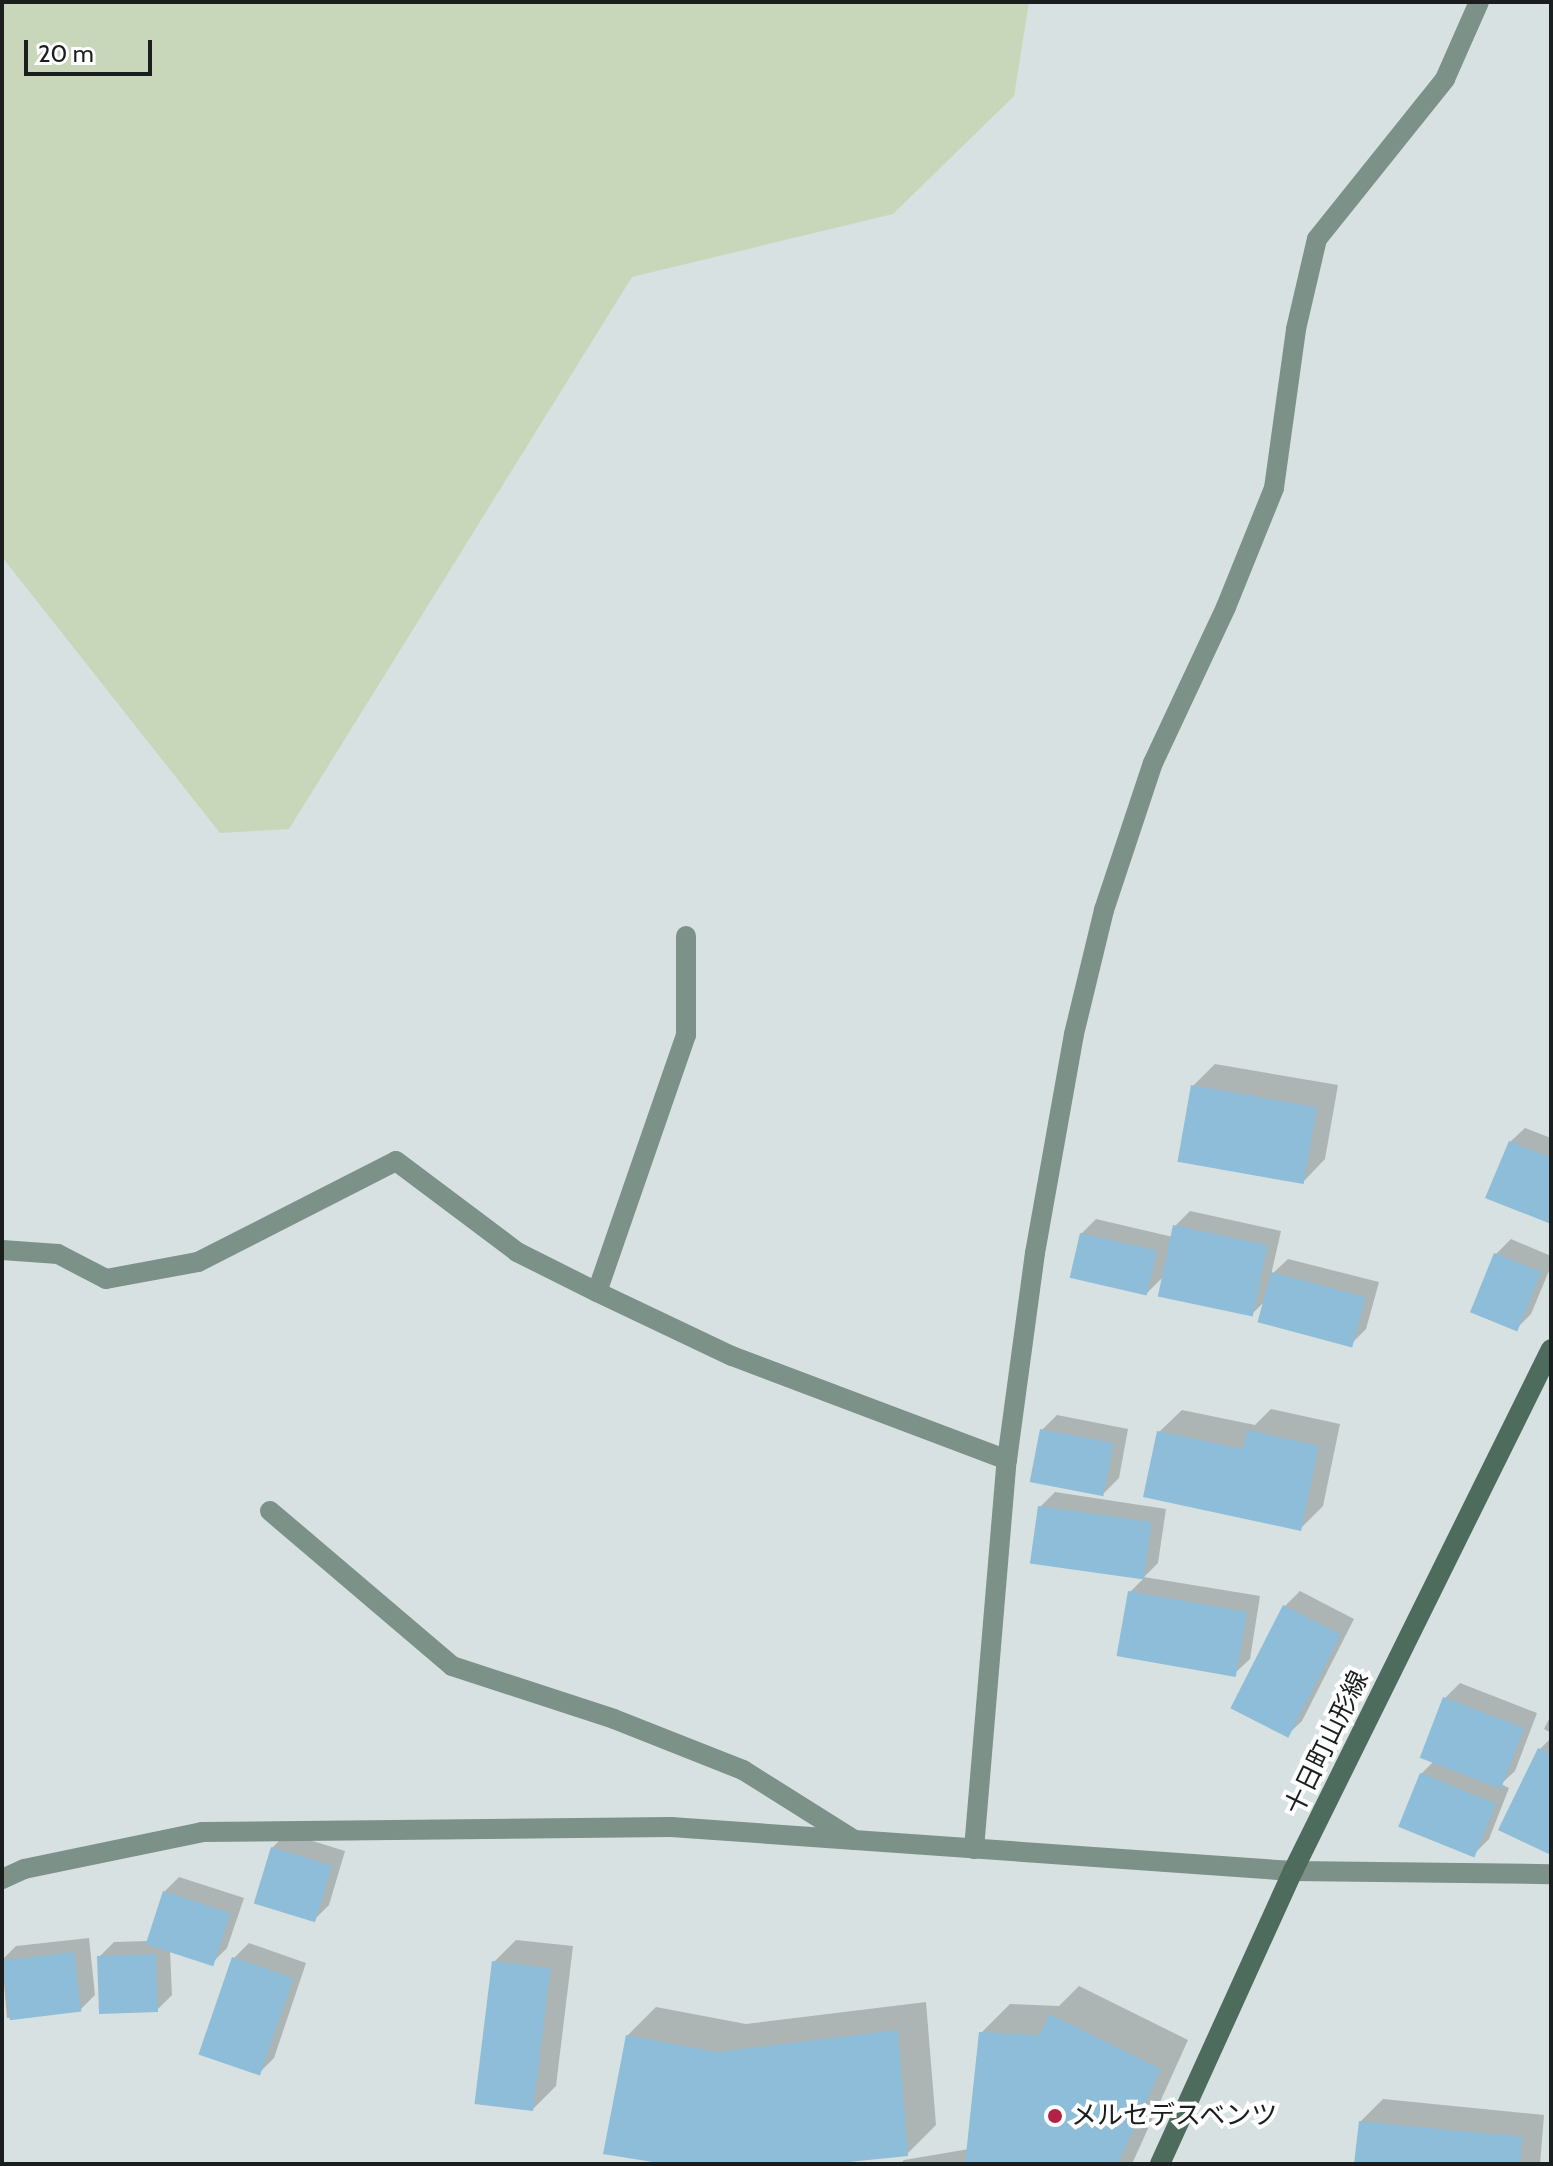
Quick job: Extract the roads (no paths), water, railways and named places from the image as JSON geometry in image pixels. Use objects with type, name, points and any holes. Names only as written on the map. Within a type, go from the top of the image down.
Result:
[{"type":"main road","name":"十日町山形線","points":[[1160,2164],[1293,1871],[1551,1349]]},
{"type":"street","points":[[974,1849],[1007,1460],[1035,1253],[1074,1034],[1104,910],[1153,763],[1226,607],[1274,488],[1296,329],[1317,239],[1445,79],[1479,2]]},
{"type":"street","points":[[597,1292],[686,1035],[686,936]]},
{"type":"street","points":[[2,1250],[58,1254],[106,1279],[198,1262],[396,1161],[517,1252],[597,1292],[732,1356],[1007,1460]]},
{"type":"street","points":[[270,1511],[452,1666],[614,1719],[743,1770],[854,1840]]},
{"type":"street","points":[[2,1879],[24,1869],[202,1832],[671,1827],[1293,1871],[1551,1874]]},
{"type":"place","name":"メルセデスベンツ","points":[[1055,2116]]}]
